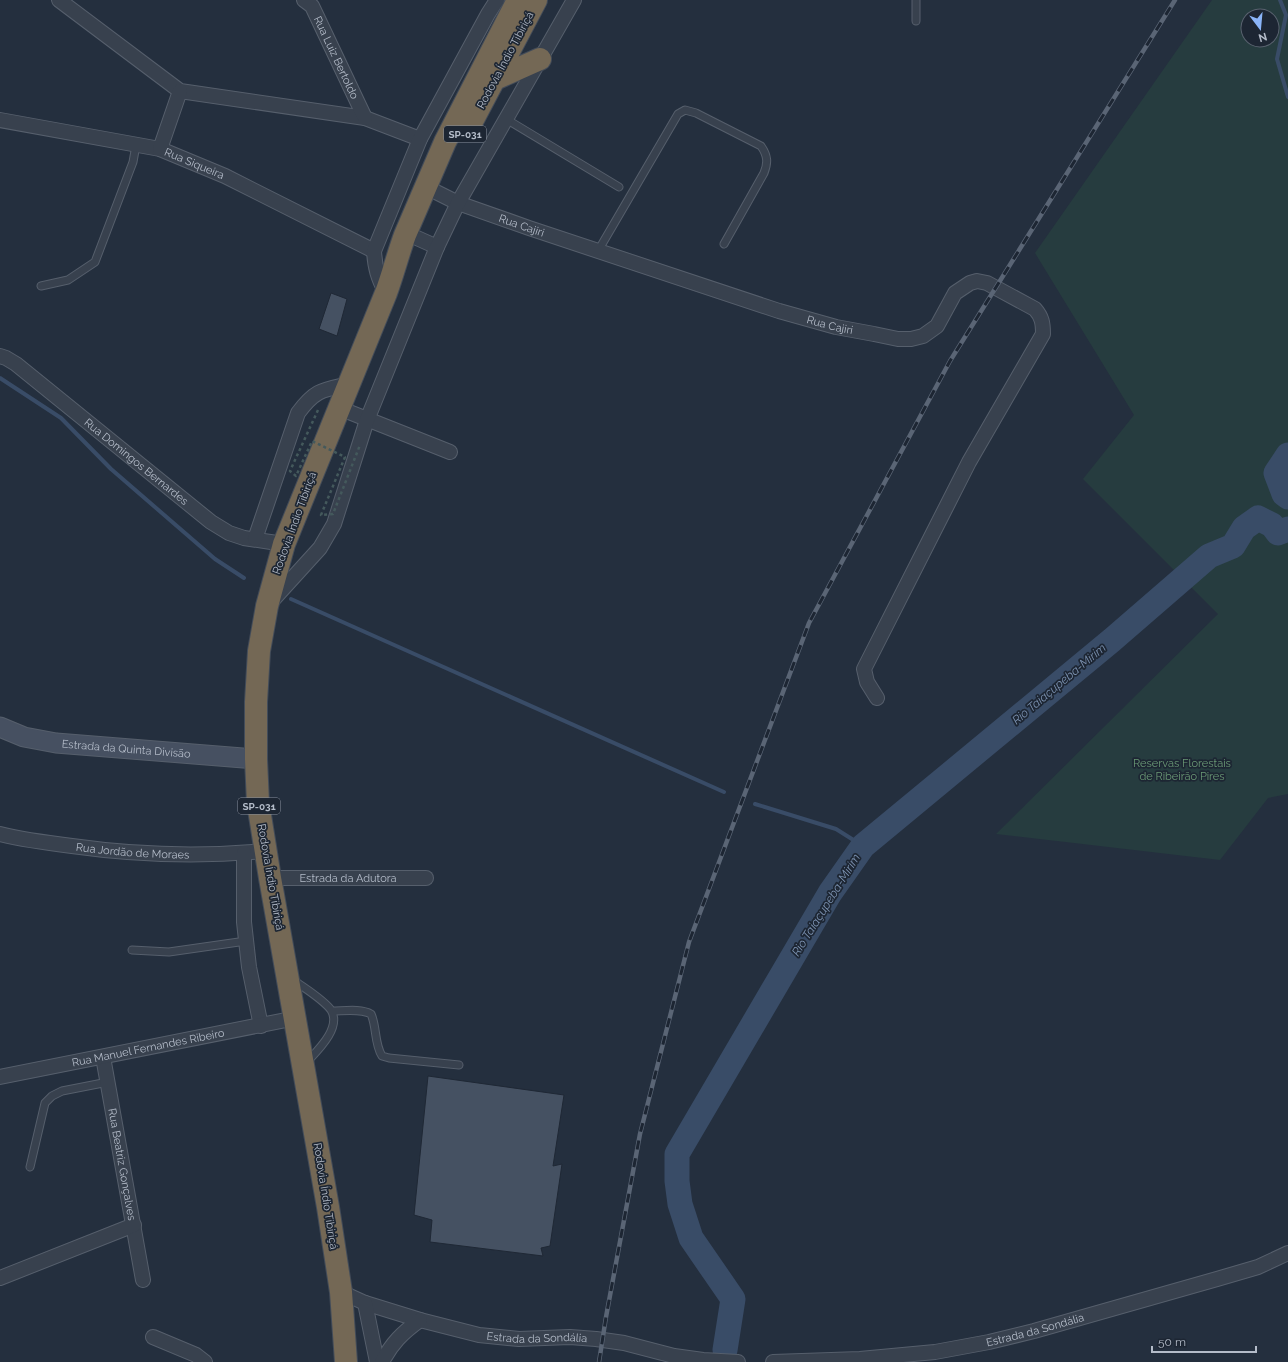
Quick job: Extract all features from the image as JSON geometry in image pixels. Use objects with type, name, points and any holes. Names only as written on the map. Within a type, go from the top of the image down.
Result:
[{"type":"highway","name":"Rodovia Índio Tibiriçá","points":[[346,1362],[341,1292],[296,1018],[270,878],[255,852],[258,803],[256,702],[260,651],[267,606],[284,544],[328,409],[349,384],[386,293],[404,235],[429,176],[448,135],[518,0]]},
{"type":"highway","name":"Rodovia Índio Tibiriçá","points":[[395,268],[416,238],[451,161],[536,0]]},
{"type":"highway","points":[[494,79],[540,59]]},
{"type":"street","points":[[59,0],[180,91],[365,118],[420,139]]},
{"type":"street","points":[[386,293],[378,278],[374,251],[420,139],[497,0]]},
{"type":"street","points":[[267,606],[309,561],[328,536],[334,524],[367,420],[437,247],[458,202],[574,0]]},
{"type":"street","name":"Rua Luiz Bertoldo","points":[[310,2],[365,118]]},
{"type":"street","points":[[160,149],[180,91]]},
{"type":"street","name":"Rua Siqueira","points":[[0,120],[160,149],[225,176],[374,251]]},
{"type":"street","name":"Rua Cajiri","points":[[436,192],[458,202],[598,251],[779,311],[836,327],[898,339],[911,339],[923,336],[936,326],[955,293],[970,283],[977,281],[987,283],[1035,309],[1040,315],[1043,324],[1042,334],[969,462],[864,669],[867,682],[877,698]]},
{"type":"street","points":[[416,238],[437,247]]},
{"type":"street","name":"Rua Domingos Bernardes","points":[[0,356],[16,364],[211,522],[229,533],[284,544]]},
{"type":"street","points":[[255,539],[298,413],[307,400],[320,391],[349,384]]},
{"type":"street","points":[[328,409],[367,420],[450,452]]},
{"type":"street","name":"Estrada da Quinta Divisão","points":[[0,727],[24,737],[56,743],[256,759]]},
{"type":"street","name":"Rua Jordão de Moraes","points":[[0,834],[33,841],[112,852],[176,855],[255,852]]},
{"type":"street","points":[[255,852],[244,922],[249,967],[261,1026]]},
{"type":"street","name":"Estrada da Adutora","points":[[270,878],[426,878]]},
{"type":"street","name":"Rua Manuel Fernandes Ribeiro","points":[[0,1077],[296,1018]]},
{"type":"street","name":"Rua Beatriz Gonçalves","points":[[0,1278],[134,1225],[103,1056]]},
{"type":"street","points":[[134,1225],[143,1280]]},
{"type":"street","name":"Estrada da Sondália","points":[[773,1362],[875,1358],[935,1352],[989,1342],[1034,1331],[1217,1279],[1258,1266],[1288,1253]]},
{"type":"street","name":"Estrada da Sondália","points":[[341,1292],[365,1303],[420,1320],[480,1335],[519,1339],[570,1337],[596,1339],[624,1343],[674,1359],[738,1362]]},
{"type":"street","points":[[365,1303],[377,1362]]},
{"type":"street","points":[[382,1362],[390,1346],[420,1320]]},
{"type":"street","points":[[153,1337],[196,1355],[205,1362]]},
{"type":"lane","points":[[916,0],[916,21]]},
{"type":"lane","points":[[598,251],[678,114],[685,110],[696,113],[762,146],[765,152],[767,166],[764,173],[724,244]]},
{"type":"lane","points":[[506,119],[619,187]]},
{"type":"lane","points":[[41,286],[68,280],[95,262],[133,162],[136,145]]},
{"type":"lane","points":[[132,950],[169,952],[246,941]]},
{"type":"lane","points":[[288,976],[318,998],[332,1011],[332,1027],[328,1037],[322,1046],[303,1066]]},
{"type":"lane","points":[[332,1011],[360,1011],[371,1014],[377,1045],[382,1056],[459,1065]]},
{"type":"lane","points":[[30,1167],[45,1103],[52,1096],[62,1090],[108,1082]]},
{"type":"path","points":[[328,409],[290,471],[296,476],[312,441],[345,457],[321,515],[332,514],[360,445]]},
{"type":"green space","name":"Reservas Florestais de Ribeirão Pires","points":[[1212,0],[1288,0],[1288,794],[1268,798],[1220,860],[996,834],[1218,614],[1083,479],[1134,415],[1035,253]]},
{"type":"building","points":[[331,293],[347,299],[337,336],[319,329]]},
{"type":"building","points":[[428,1076],[564,1095],[553,1166],[562,1164],[550,1246],[541,1248],[543,1256],[430,1242],[432,1220],[414,1215]]},
{"type":"waterway","points":[[1280,0],[1286,15],[1277,59],[1288,97]]},
{"type":"waterway","points":[[0,378],[61,418],[111,469],[215,559],[244,578]]},
{"type":"waterway","name":"Rio Taiaçupeba-Mirim","points":[[1288,455],[1276,473],[1284,494],[1288,497]]},
{"type":"waterway","name":"Rio Taiaçupeba-Mirim","points":[[725,1350],[733,1299],[691,1238],[680,1204],[677,1181],[677,1154],[830,893],[863,846],[1112,640],[1209,556],[1233,546],[1244,528],[1258,518],[1272,525],[1278,533],[1288,529]]},
{"type":"waterway","points":[[291,599],[724,792]]},
{"type":"waterway","points":[[755,804],[836,829],[863,846]]},
{"type":"railway","points":[[599,1362],[640,1134],[689,942],[809,623],[950,361],[1175,0]]}]
